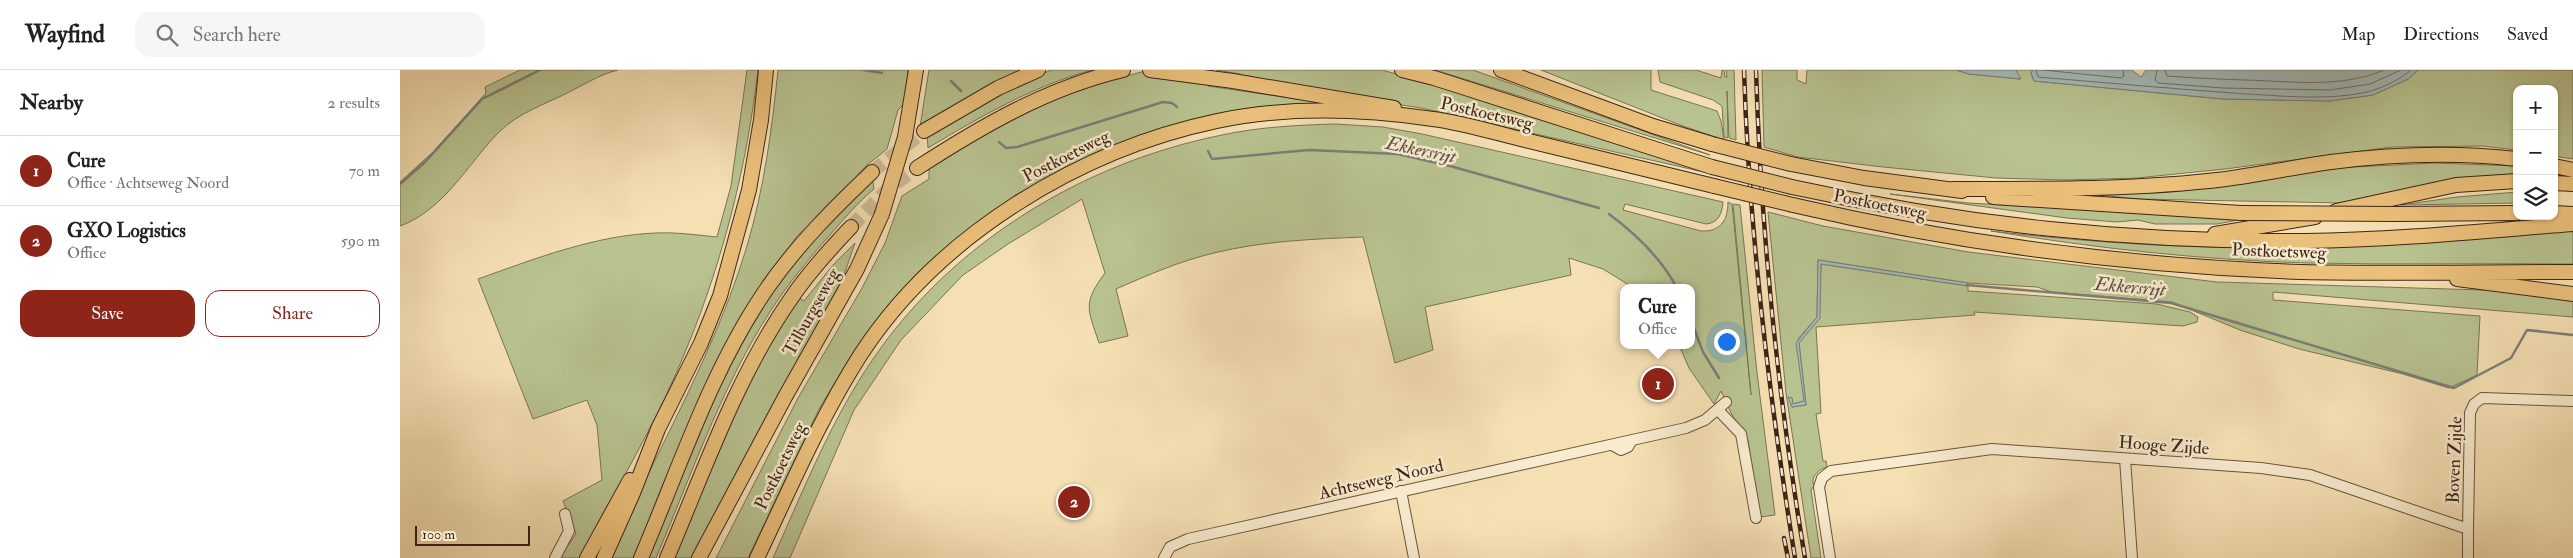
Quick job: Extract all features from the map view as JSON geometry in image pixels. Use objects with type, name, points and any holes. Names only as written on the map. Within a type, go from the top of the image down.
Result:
[{"type":"highway","points":[[587,558],[658,429],[701,343],[720,296],[749,190],[761,120],[766,70]]},
{"type":"highway","name":"Tilburgseweg","points":[[699,558],[780,405],[857,269],[882,214],[905,137],[916,70]]},
{"type":"highway","points":[[924,132],[998,88],[1038,70]]},
{"type":"highway","points":[[917,168],[977,129],[1012,110],[1062,89],[1123,70]]},
{"type":"highway","points":[[1150,70],[1375,103],[1436,119]]},
{"type":"highway","name":"Postkoetsweg","points":[[1402,70],[1434,78],[1712,167],[1861,202],[1990,224],[2061,232],[2181,239],[2307,241],[2573,224]]},
{"type":"highway","name":"Postkoetsweg","points":[[1501,70],[1511,72],[1653,126],[1712,144],[1791,164],[1864,178],[1953,189],[2004,198],[2241,213],[2513,214]]},
{"type":"highway","name":"Postkoetsweg","points":[[757,558],[827,412],[862,353],[884,323],[949,255],[996,217],[1026,197],[1115,152],[1217,121],[1247,116],[1319,111],[1371,112],[1436,119],[1862,221],[2060,252],[2216,267],[2301,272],[2573,272]]},
{"type":"highway","points":[[1953,189],[2137,188],[2226,179],[2332,162],[2394,156],[2442,154],[2513,159]]},
{"type":"highway","points":[[2558,167],[2573,170]]},
{"type":"highway","points":[[640,558],[699,418],[744,326],[768,287],[804,240],[872,172]]},
{"type":"highway","name":"Postkoetsweg","points":[[2181,239],[2306,219],[2456,185],[2513,181]]},
{"type":"highway","points":[[2558,182],[2573,184]]},
{"type":"highway","points":[[2558,213],[2573,214]]},
{"type":"highway","points":[[667,558],[750,368],[790,300],[824,255],[851,227]]},
{"type":"highway","name":"Postkoetsweg","points":[[2401,272],[2573,294]]},
{"type":"highway","points":[[604,558],[633,494],[658,429]]},
{"type":"street","name":"Boven Zijde","points":[[2468,529],[2470,413],[2474,404],[2482,398],[2573,401]]},
{"type":"street","name":"Achtseweg Noord","points":[[1164,558],[1170,547],[1188,539],[1612,445],[1697,424],[1718,410],[1726,402]]},
{"type":"street","points":[[1718,410],[1741,434],[1756,518]]},
{"type":"street","name":"Hooge Zijde","points":[[1830,558],[1819,487],[1822,478],[1831,472],[1992,449],[2261,468],[2310,475],[2468,529]]},
{"type":"street","points":[[2125,459],[2132,558]]},
{"type":"street","points":[[1401,491],[1414,558]]},
{"type":"street","points":[[555,558],[569,532],[565,514]]},
{"type":"street","points":[[2468,529],[2468,558]]},
{"type":"green space","points":[[520,70],[618,70],[595,78],[534,108],[506,125],[442,198],[416,219],[400,226],[400,182],[433,152],[486,93],[485,87]]},
{"type":"green space","points":[[747,70],[758,70],[741,175],[723,244],[701,312],[664,400],[580,558],[559,558],[576,534],[563,501],[602,480],[597,425],[587,400],[533,419],[478,279],[566,249],[611,238],[664,233],[717,237],[731,186]]},
{"type":"green space","points":[[778,70],[908,70],[905,103],[898,110],[887,149],[867,165],[820,216],[798,235],[763,281],[636,558],[608,558],[683,404],[734,286],[747,246],[763,181]]},
{"type":"green space","points":[[929,70],[1020,70],[1020,72],[920,127]]},
{"type":"green space","points":[[1051,70],[1092,70],[1049,85],[1007,103],[928,148],[927,133],[999,93]]},
{"type":"green space","points":[[1150,70],[1209,70],[1208,86],[1324,103],[1328,106],[1281,107],[1092,156],[1047,178],[992,212],[944,250],[910,283],[855,349],[819,409],[748,558],[716,558],[798,398],[862,288],[885,243],[902,196],[929,179],[929,168],[982,134],[1015,116],[1081,90]]},
{"type":"green space","points":[[1216,70],[1382,70],[1432,84],[1708,173],[1421,108],[1252,82],[1240,74]]},
{"type":"green space","points":[[1435,70],[1473,70],[1710,155]]},
{"type":"green space","points":[[1541,70],[1651,70],[1651,90],[1717,111],[1721,121],[1724,140],[1680,125]]},
{"type":"green space","points":[[1658,70],[1696,70],[1721,78],[1722,70],[1724,70],[1725,77],[1727,77],[1726,70],[1734,70],[1736,140],[1729,138],[1727,91],[1728,138],[1724,137],[1722,106],[1713,100],[1660,82]]},
{"type":"green space","points":[[1762,70],[1797,70],[1797,80],[1806,84],[1807,70],[1956,70],[1969,74],[2020,79],[2016,70],[2033,70],[2031,73],[2034,81],[2223,99],[2330,101],[2373,95],[2408,79],[2418,70],[2573,70],[2573,159],[2558,157],[2558,85],[2513,85],[2513,150],[2482,146],[2392,147],[2225,169],[2137,178],[2065,180],[1996,178],[1883,167],[1798,157],[1764,147]]},
{"type":"green space","points":[[1336,124],[1383,127],[1422,134],[1723,202],[1722,210],[1717,220],[1706,224],[1625,204],[1623,210],[1701,231],[1713,230],[1722,224],[1728,209],[1728,202],[1732,204],[1751,395],[1733,204],[1740,205],[1757,373],[1775,515],[1760,517],[1748,440],[1731,413],[1721,391],[1714,404],[1689,368],[1681,349],[1695,349],[1695,284],[1627,284],[1603,269],[1569,258],[1571,275],[1425,307],[1433,350],[1395,363],[1363,237],[1288,241],[1232,249],[1201,256],[1116,289],[1128,336],[1099,343],[1089,307],[1093,292],[1105,273],[1082,199],[1008,244],[963,275],[901,340],[854,410],[790,558],[773,558],[831,431],[873,359],[905,317],[942,279],[982,244],[1025,214],[1072,187],[1120,165],[1170,148],[1222,135],[1293,126]]},
{"type":"green space","points":[[2436,163],[2513,166],[2513,177],[2345,203],[2138,199],[2089,194],[2332,168]]},
{"type":"green space","points":[[872,176],[874,189],[851,211],[805,264],[762,324],[712,422],[656,558],[647,558],[731,359],[771,290],[808,242]]},
{"type":"green space","points":[[2513,192],[2513,203],[2401,205],[2457,197]]},
{"type":"green space","points":[[1890,194],[1968,203],[2249,218],[2217,224],[2155,224],[2138,220],[2117,222],[2067,218]]},
{"type":"green space","points":[[1768,212],[1823,226],[1968,252],[2217,282],[2515,291],[2573,298],[2573,317],[2273,292],[2273,300],[2480,316],[2477,375],[2449,388],[2403,374],[2299,349],[2240,330],[2172,302],[2052,292],[2037,287],[1968,283],[1818,260],[1817,317],[1798,339],[1804,401],[1793,404],[1792,398],[1789,398],[1792,407],[1806,405],[1799,343],[1819,319],[1821,264],[1968,286],[1968,291],[2157,304],[2190,312],[2198,317],[2197,322],[2183,326],[1974,312],[1975,315],[1816,327],[1821,413],[1816,414],[1823,461],[1826,461],[1827,467],[1816,474],[1813,480],[1814,486],[1811,490],[1821,558],[1811,558],[1786,393]]},
{"type":"green space","points":[[2573,230],[2573,264],[2374,264],[2228,259],[2069,243],[1991,231],[2149,245],[2268,248],[2374,244]]},
{"type":"green space","points":[[855,243],[843,278],[691,558],[673,558],[754,370],[799,298],[804,301],[833,265]]},
{"type":"water","points":[[1956,70],[2016,70],[2021,79],[1969,74]]},
{"type":"water","points":[[2033,70],[2132,70],[2141,77],[2146,70],[2418,70],[2408,79],[2373,95],[2330,101],[2223,99],[2034,81],[2031,73]]},
{"type":"water","points":[[1818,260],[1968,283],[1968,286],[1821,264],[1820,318],[1799,343],[1806,405],[1792,407],[1788,397],[1792,398],[1793,404],[1804,401],[1796,343],[1817,317]]},
{"type":"waterway","name":"Ekkersrijt","points":[[400,184],[425,162],[482,99],[540,70]]},
{"type":"waterway","name":"Ekkersrijt","points":[[864,70],[882,73]]},
{"type":"waterway","name":"Ekkersrijt","points":[[951,81],[961,91]]},
{"type":"waterway","name":"Ekkersrijt","points":[[999,142],[1006,148],[1017,147],[1163,102],[1172,103],[1177,107]]},
{"type":"waterway","name":"Ekkersrijt","points":[[1208,151],[1212,159],[1309,150],[1398,154],[1450,166],[1599,208]]},
{"type":"waterway","name":"Ekkersrijt","points":[[1609,214],[1647,247],[1675,284]]},
{"type":"waterway","name":"Ekkersrijt","points":[[1967,285],[2171,303],[2454,388],[2511,358],[2527,330],[2573,335]]},
{"type":"waterway","name":"Ekkersrijt","points":[[1695,331],[1703,352],[1719,378]]},
{"type":"tunnel","points":[[872,172],[924,131]]},
{"type":"tunnel","points":[[851,227],[888,189],[917,168]]},
{"type":"railway","points":[[1744,70],[1755,254],[1769,376],[1795,558]]},
{"type":"railway","points":[[1756,70],[1762,193],[1772,315],[1795,498],[1805,558]]},
{"type":"railway","points":[[1784,538],[1788,558]]},
{"type":"place","name":"Cure","points":[[1658,384]]},
{"type":"place","name":"GXO Logistics","points":[[1074,502]]}]
